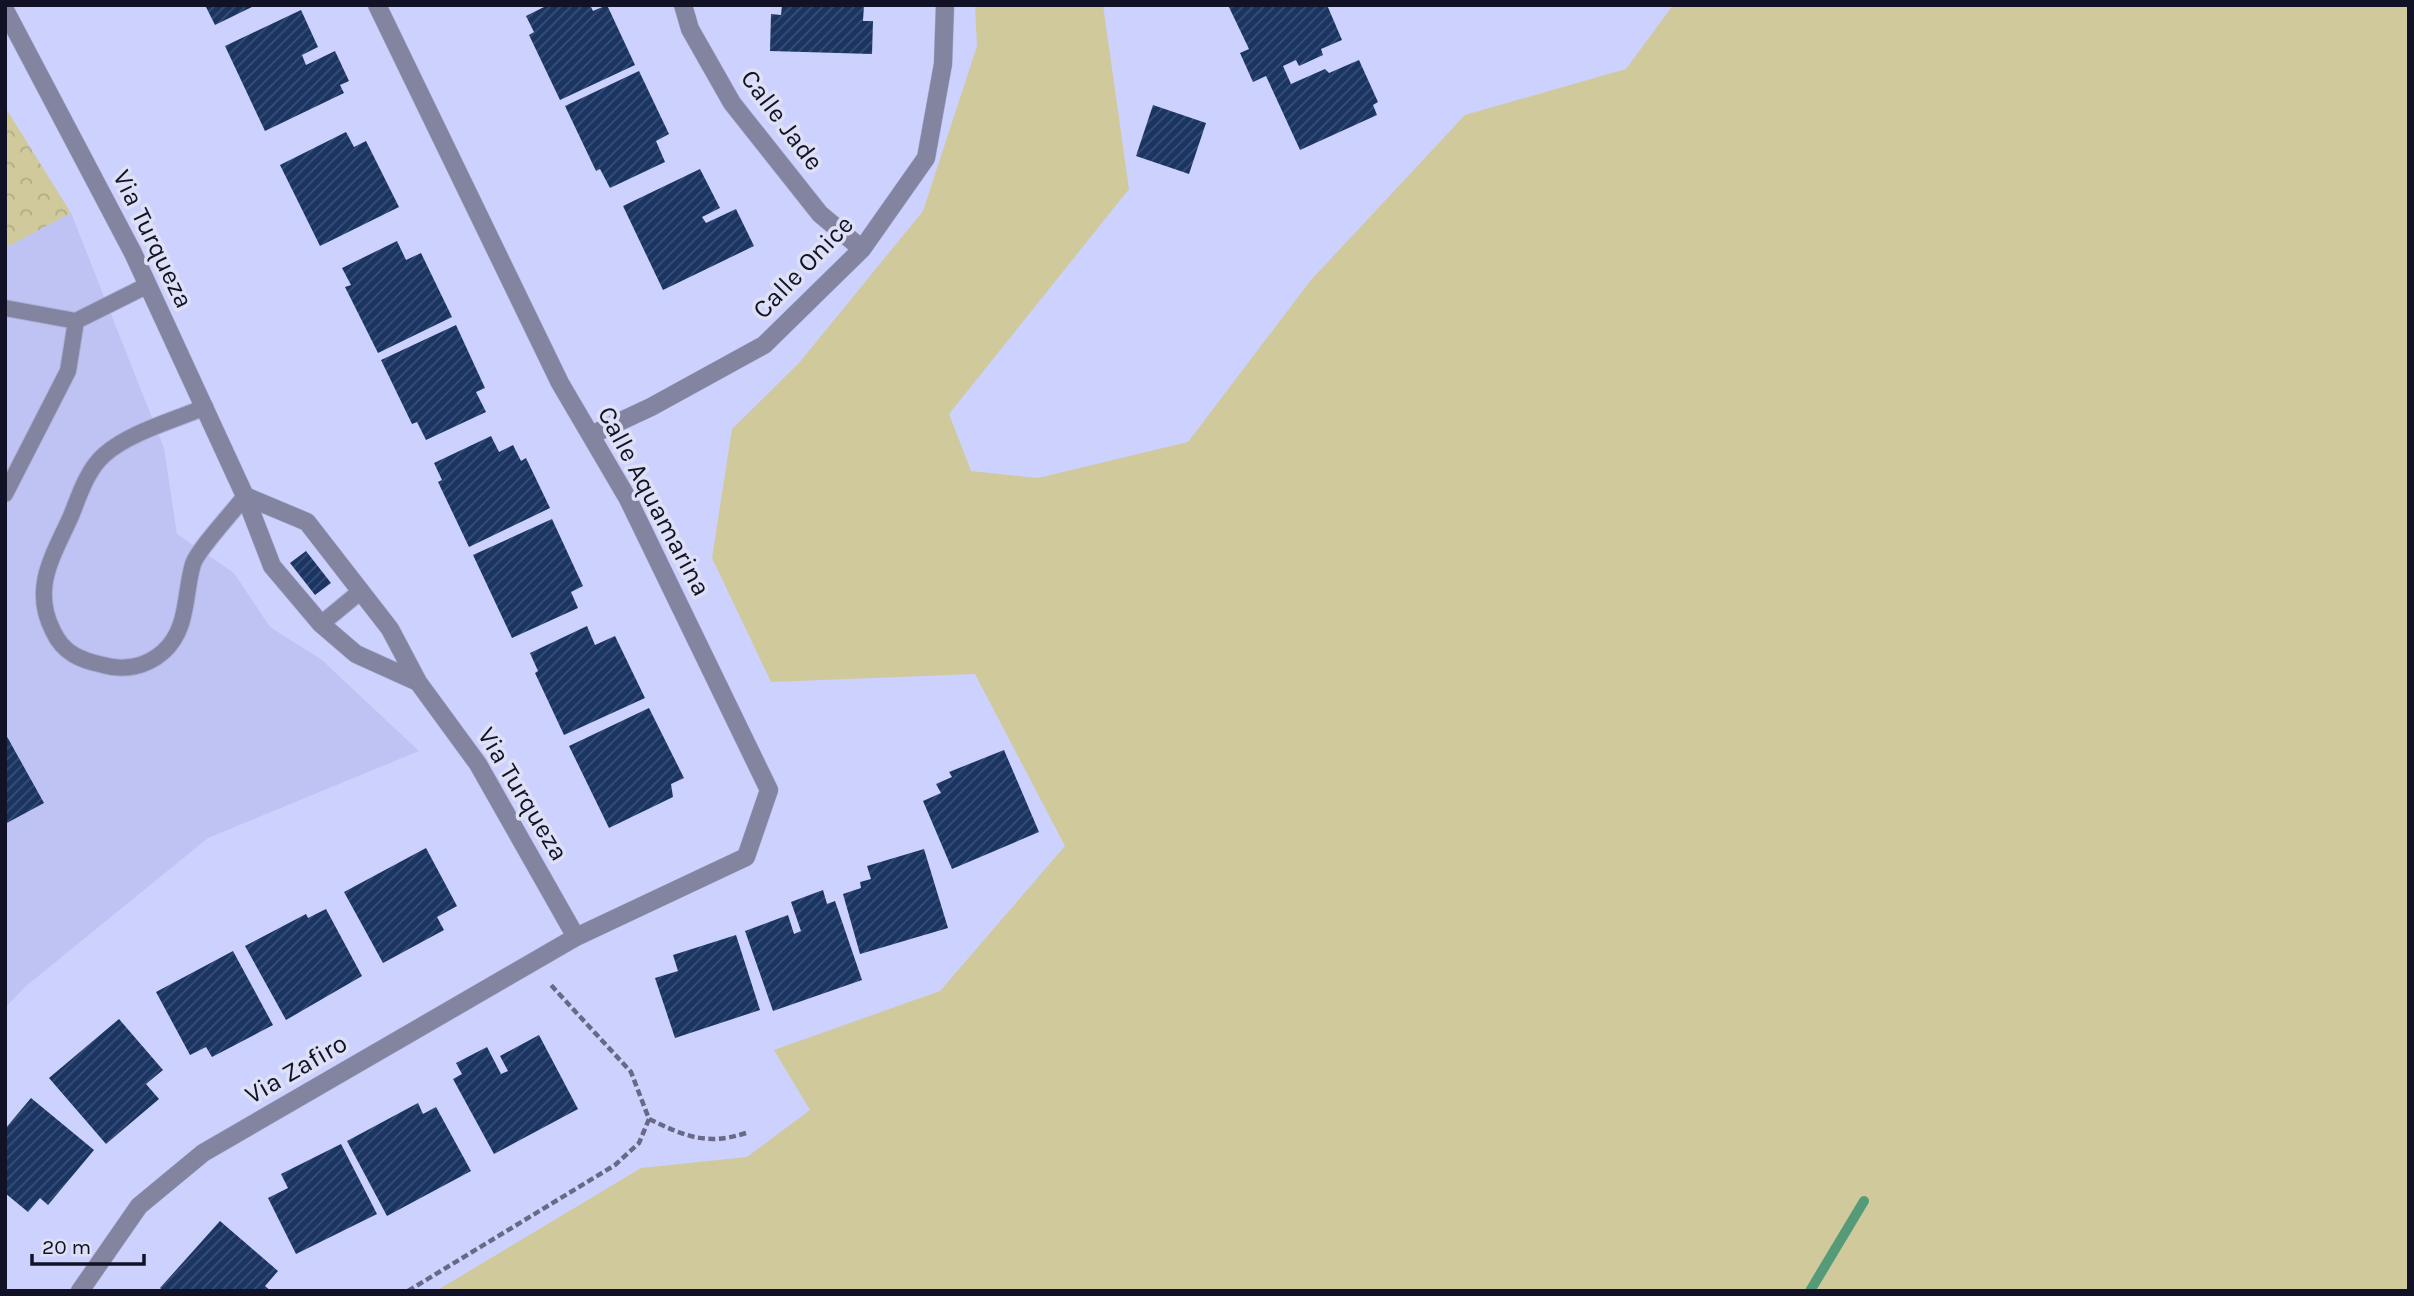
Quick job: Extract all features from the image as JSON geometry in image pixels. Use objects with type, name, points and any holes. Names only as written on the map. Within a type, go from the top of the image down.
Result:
[{"type":"street","name":"Calle Aquamarina","points":[[377,5],[560,383],[628,499],[769,790],[746,857],[576,937]]},
{"type":"street","name":"Calle Jade","points":[[684,5],[691,29],[732,103],[820,214],[862,250]]},
{"type":"street","name":"Calle Onice","points":[[591,435],[651,407],[764,345],[862,250],[926,158],[943,64],[945,5]]},
{"type":"street","name":"Via Turqueza","points":[[5,10],[148,285],[245,496],[272,566],[321,624],[356,654],[418,682]]},
{"type":"street","name":"Via Turqueza","points":[[245,496],[307,522],[390,629],[418,682],[478,764],[576,937]]},
{"type":"street","name":"Via Zafiro","points":[[80,1291],[139,1206],[203,1153],[576,937]]},
{"type":"lane","points":[[5,309],[76,321],[148,285]]},
{"type":"lane","points":[[5,494],[68,371],[76,321]]},
{"type":"lane","points":[[205,407],[130,439],[103,456],[88,478],[50,561],[41,594],[45,616],[62,648],[83,660],[113,668],[131,668],[153,660],[165,650],[187,611],[194,562],[245,496]]},
{"type":"lane","points":[[321,624],[360,592]]},
{"type":"path","points":[[530,964],[631,1072],[649,1119],[686,1137],[721,1141],[746,1133]]},
{"type":"path","points":[[408,1291],[615,1165],[639,1143],[649,1119]]},
{"type":"shaded area","points":[[71,213],[164,448],[177,534],[234,573],[270,627],[322,660],[419,751],[208,838],[26,986],[5,1008],[5,248]]},
{"type":"green space","points":[[975,5],[1103,5],[1129,189],[949,414],[971,471],[1038,478],[1188,442],[1311,280],[1465,115],[1626,69],[1673,5],[2409,5],[2409,1291],[436,1291],[641,1168],[747,1157],[810,1110],[774,1050],[940,991],[1065,846],[975,674],[771,682],[712,558],[732,429],[799,363],[923,211],[977,46]]},
{"type":"green space","points":[[5,107],[71,213],[5,248]]},
{"type":"building","points":[[205,5],[256,5],[215,25]]},
{"type":"building","points":[[548,5],[590,5],[593,11],[607,5],[635,65],[560,100],[529,35],[534,32],[526,16]]},
{"type":"building","points":[[782,5],[864,5],[863,21],[873,21],[872,54],[770,51],[771,14],[781,15]]},
{"type":"building","points":[[1228,5],[1327,5],[1342,40],[1321,49],[1323,55],[1299,66],[1296,60],[1283,66],[1291,84],[1325,69],[1329,73],[1359,60],[1378,102],[1373,105],[1377,115],[1300,150],[1266,76],[1253,82],[1240,53],[1249,49]]},
{"type":"building","points":[[301,10],[318,47],[302,55],[306,65],[335,51],[349,81],[340,85],[344,93],[265,131],[225,46]]},
{"type":"building","points":[[639,71],[669,134],[656,141],[665,162],[610,188],[600,169],[596,171],[565,106]]},
{"type":"building","points":[[1153,105],[1206,123],[1189,174],[1136,156]]},
{"type":"building","points":[[346,132],[354,147],[366,141],[399,207],[320,246],[280,165]]},
{"type":"building","points":[[700,169],[720,208],[702,217],[706,223],[736,209],[754,246],[663,290],[623,206]]},
{"type":"building","points":[[397,241],[406,260],[421,253],[452,317],[378,353],[345,287],[351,285],[342,268]]},
{"type":"building","points":[[456,325],[485,388],[476,392],[486,412],[426,440],[417,422],[412,424],[381,360]]},
{"type":"building","points":[[491,436],[499,452],[513,445],[521,461],[526,458],[550,508],[469,547],[438,482],[442,480],[434,463]]},
{"type":"building","points":[[552,519],[583,586],[571,592],[578,608],[512,638],[473,555]]},
{"type":"building","points":[[306,551],[331,583],[315,595],[290,563]]},
{"type":"building","points":[[587,626],[595,645],[615,636],[645,698],[564,735],[535,673],[538,671],[530,653]]},
{"type":"building","points":[[649,708],[684,778],[671,784],[673,797],[609,828],[569,746]]},
{"type":"building","points":[[5,733],[44,803],[5,824]]},
{"type":"building","points":[[1004,750],[1039,832],[952,869],[923,801],[941,793],[936,784],[952,777],[949,772]]},
{"type":"building","points":[[426,848],[457,906],[437,917],[444,930],[383,963],[344,892]]},
{"type":"building","points":[[924,849],[948,928],[860,954],[843,894],[861,888],[860,882],[871,879],[867,866]]},
{"type":"building","points":[[823,890],[827,904],[835,901],[862,980],[773,1011],[745,931],[788,915],[794,934],[801,931],[791,902]]},
{"type":"building","points":[[326,909],[362,976],[286,1020],[245,946],[306,914],[308,918]]},
{"type":"building","points":[[736,935],[760,1010],[675,1038],[655,978],[678,971],[673,955]]},
{"type":"building","points":[[233,951],[273,1025],[212,1057],[206,1047],[190,1055],[156,992]]},
{"type":"building","points":[[119,1019],[163,1070],[146,1084],[159,1099],[106,1144],[49,1078]]},
{"type":"building","points":[[539,1035],[578,1109],[494,1154],[453,1079],[462,1074],[456,1063],[487,1047],[501,1074],[508,1071],[500,1056]]},
{"type":"building","points":[[31,1098],[94,1150],[48,1205],[40,1198],[28,1212],[5,1193],[5,1129]]},
{"type":"building","points":[[418,1103],[423,1114],[436,1107],[471,1171],[387,1216],[347,1141]]},
{"type":"building","points":[[341,1144],[377,1214],[296,1254],[268,1198],[288,1188],[281,1174]]},
{"type":"building","points":[[220,1221],[278,1271],[265,1286],[271,1291],[163,1291],[160,1288]]},
{"type":"waterway","points":[[1810,1291],[1864,1201]]}]
